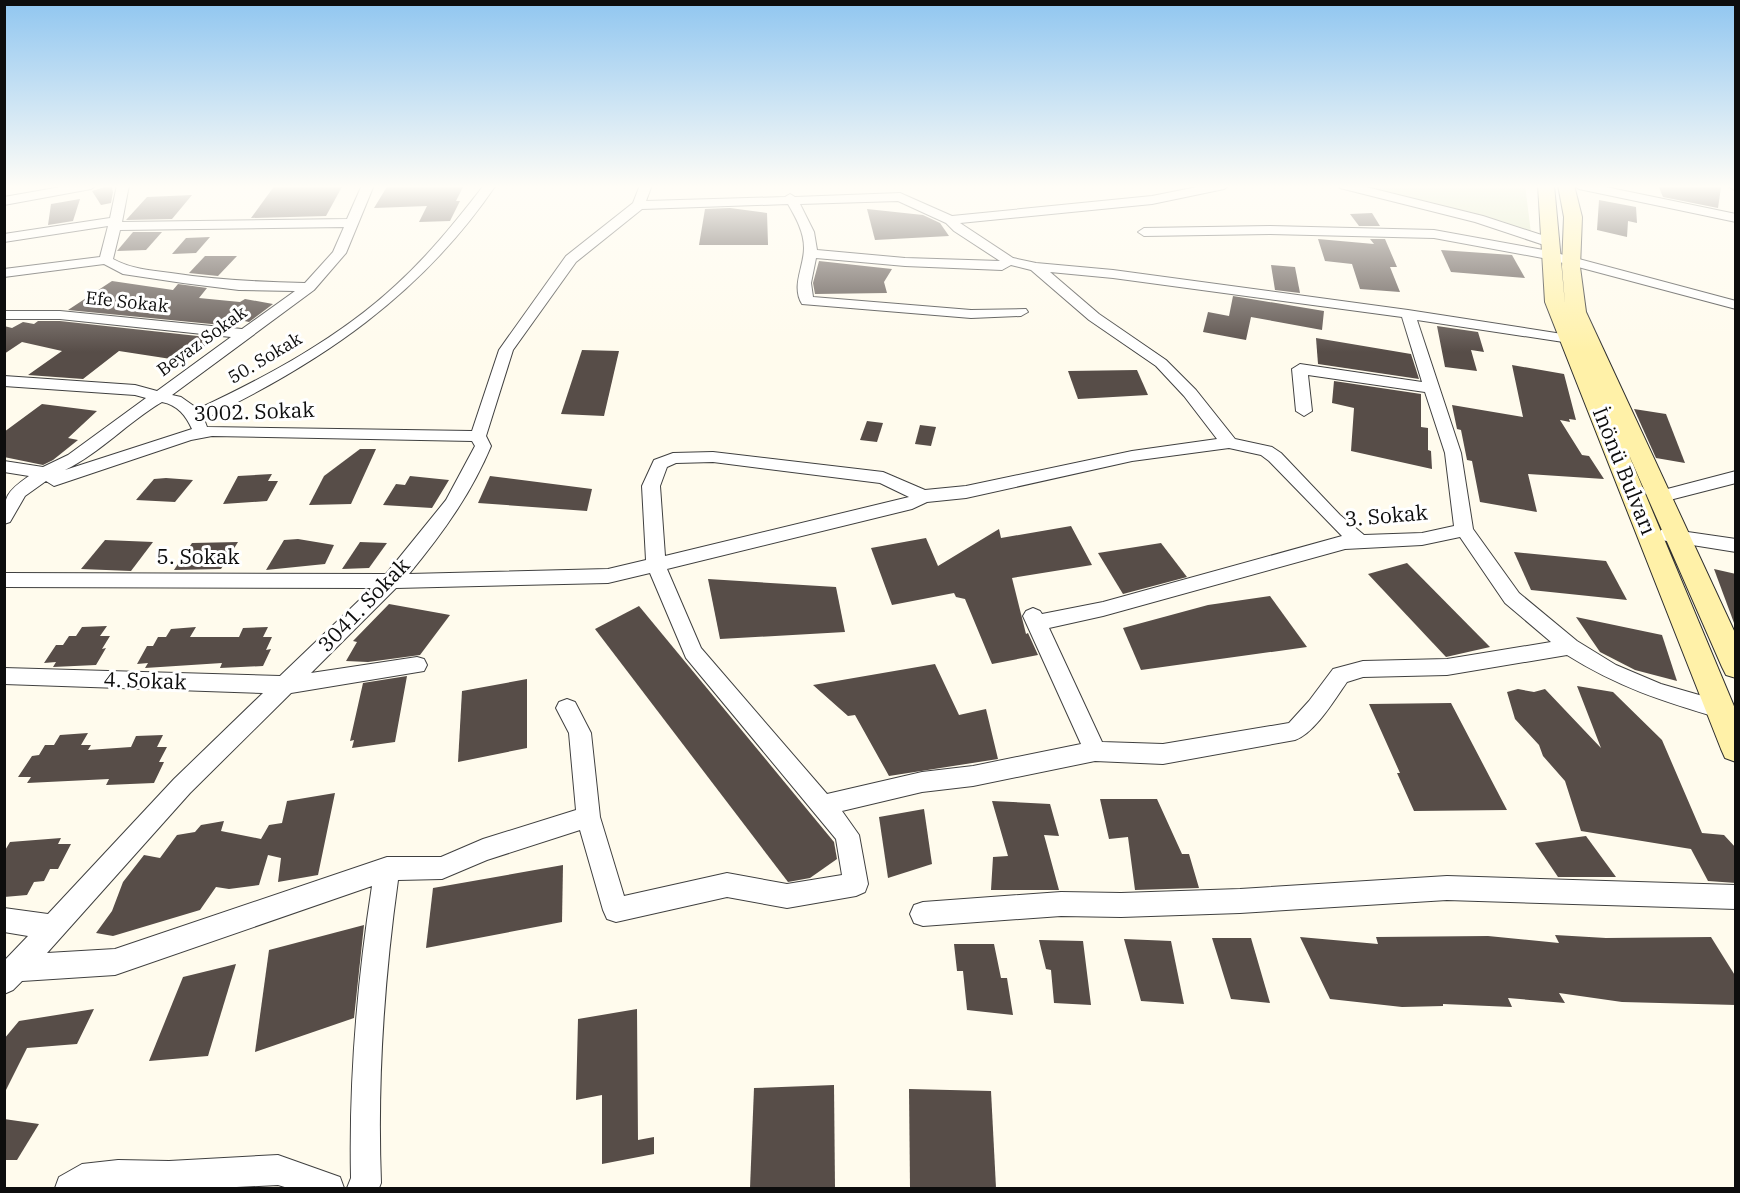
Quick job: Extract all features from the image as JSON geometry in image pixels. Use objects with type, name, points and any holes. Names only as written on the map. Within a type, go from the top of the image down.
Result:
[{"type":"main road","name":"İnönü Bulvarı","points":[[1555,241],[1576,312],[1736,667]]},
{"type":"main road","name":"İnönü Bulvarı","points":[[1562,241],[1557,252],[1555,302],[1736,749]]},
{"type":"street","points":[[106,260],[112,241]]},
{"type":"street","name":"Beyaz Sokak","points":[[11,495],[45,473],[74,459],[137,410],[160,396],[309,287],[339,253],[344,241]]},
{"type":"street","name":"50. Sokak","points":[[198,425],[312,353],[387,300],[428,260],[444,241]]},
{"type":"street","name":"3041. Sokak","points":[[10,975],[182,786],[392,581],[460,492],[483,446],[478,436],[506,350],[571,259],[594,241]]},
{"type":"street","points":[[808,241],[810,253],[803,291],[807,301],[971,314],[1022,312]]},
{"type":"street","points":[[978,241],[1009,261],[1036,267],[1113,274],[1408,314],[1570,339]]},
{"type":"street","points":[[1480,241],[1557,252]]},
{"type":"street","points":[[1530,241],[1557,252],[1736,305]]},
{"type":"street","points":[[810,253],[905,262],[1002,266],[1009,261]]},
{"type":"street","points":[[4,273],[106,260],[123,270],[239,286],[309,287]]},
{"type":"street","points":[[1036,267],[1094,317],[1161,363],[1190,393],[1229,444]]},
{"type":"street","points":[[1408,314],[1453,453],[1464,530],[1512,598],[1570,647],[1609,671],[1656,691],[1719,709]]},
{"type":"street","name":"Efe Sokak","points":[[4,315],[60,315],[244,334]]},
{"type":"street","points":[[1304,411],[1300,369],[1432,388]]},
{"type":"street","points":[[4,381],[135,390],[175,400],[198,425]]},
{"type":"street","name":"3002. Sokak","points":[[11,495],[188,435],[198,425],[212,431],[478,436]]},
{"type":"street","points":[[567,708],[580,733],[588,817],[616,910],[727,885],[787,896],[855,884],[847,835],[693,652],[656,564],[651,486],[660,464],[673,458],[713,457],[883,477],[923,496],[966,492],[1132,456],[1229,444],[1266,451],[1275,457],[1334,519],[1359,541]]},
{"type":"street","points":[[4,466],[45,473]]},
{"type":"street","points":[[1658,497],[1736,477]]},
{"type":"street","points":[[4,518],[11,495]]},
{"type":"street","name":"5. Sokak","points":[[4,580],[392,581],[608,576],[912,503],[923,496]]},
{"type":"street","name":"3. Sokak","points":[[1095,751],[1035,620],[1103,609],[1345,542],[1422,540],[1464,530]]},
{"type":"street","points":[[1649,534],[1678,536],[1736,546]]},
{"type":"street","points":[[823,805],[922,782],[973,776],[1095,751],[1163,754],[1295,731],[1317,707],[1340,675],[1363,669],[1447,667],[1570,647]]},
{"type":"street","name":"4. Sokak","points":[[4,676],[285,685],[417,664]]},
{"type":"street","points":[[10,975],[115,962],[387,868],[442,868],[483,850],[588,817]]},
{"type":"street","points":[[362,1188],[366,1183],[363,1138],[371,1013],[379,920],[387,868]]},
{"type":"street","points":[[923,914],[1061,904],[1121,905],[1240,901],[1447,888],[1736,897]]},
{"type":"street","points":[[4,920],[52,927]]},
{"type":"street","points":[[76,1184],[118,1175],[169,1176],[278,1170],[329,1188]]},
{"type":"building","points":[[126,241],[154,241],[146,250],[117,251]]},
{"type":"building","points":[[184,241],[207,241],[196,253],[172,254]]},
{"type":"building","points":[[700,241],[768,241],[768,245],[699,245]]},
{"type":"building","points":[[1319,241],[1374,244],[1371,241],[1386,241],[1397,267],[1390,267],[1400,292],[1360,289],[1352,264],[1325,261]]},
{"type":"building","points":[[1441,250],[1512,255],[1525,278],[1451,272]]},
{"type":"building","points":[[205,256],[237,256],[218,276],[189,273]]},
{"type":"building","points":[[819,261],[892,269],[884,282],[887,293],[815,294],[813,283]]},
{"type":"building","points":[[1271,265],[1295,267],[1300,293],[1275,290]]},
{"type":"building","points":[[112,281],[173,290],[178,284],[207,288],[199,298],[240,302],[245,299],[273,304],[249,322],[240,320],[232,326],[68,310]]},
{"type":"building","points":[[1233,296],[1324,311],[1322,330],[1251,317],[1246,340],[1203,332],[1208,312],[1229,316]]},
{"type":"building","points":[[38,321],[60,321],[216,338],[184,361],[119,351],[83,379],[28,375],[62,351],[22,342],[4,354],[4,326],[12,328],[23,322],[34,324]]},
{"type":"building","points":[[1437,326],[1478,332],[1484,352],[1471,350],[1477,371],[1445,367]]},
{"type":"building","points":[[1316,338],[1411,354],[1419,379],[1318,364]]},
{"type":"building","points":[[582,350],[619,351],[604,416],[561,414]]},
{"type":"building","points":[[1512,365],[1564,374],[1576,420],[1569,419],[1570,422],[1560,420],[1582,455],[1589,456],[1604,479],[1528,474],[1537,512],[1480,502],[1472,461],[1467,460],[1461,430],[1457,429],[1452,405],[1523,417]]},
{"type":"building","points":[[1137,370],[1148,395],[1078,399],[1068,371]]},
{"type":"building","points":[[1334,381],[1421,394],[1421,427],[1428,428],[1428,450],[1431,451],[1432,469],[1351,451],[1354,408],[1332,403]]},
{"type":"building","points":[[42,404],[97,411],[68,438],[78,440],[43,465],[4,457],[4,432]]},
{"type":"building","points":[[1634,409],[1666,414],[1685,463],[1656,458]]},
{"type":"building","points":[[867,421],[883,423],[877,442],[860,440]]},
{"type":"building","points":[[920,425],[936,427],[931,446],[915,444]]},
{"type":"building","points":[[360,449],[376,449],[351,504],[309,505],[324,476]]},
{"type":"building","points":[[272,474],[268,481],[278,481],[267,501],[223,504],[238,476]]},
{"type":"building","points":[[410,476],[449,480],[432,508],[383,505],[396,484],[405,485]]},
{"type":"building","points":[[490,476],[592,489],[587,511],[478,503]]},
{"type":"building","points":[[154,479],[193,480],[175,502],[136,500]]},
{"type":"building","points":[[1071,526],[1092,565],[1012,578],[1026,634],[1028,633],[1038,655],[992,664],[965,599],[956,597],[954,593],[892,605],[871,548],[926,538],[938,566],[999,529],[1001,538]]},
{"type":"building","points":[[298,539],[334,545],[325,564],[266,570],[284,540]]},
{"type":"building","points":[[105,540],[153,542],[131,571],[81,569]]},
{"type":"building","points":[[238,542],[221,569],[174,570],[192,543]]},
{"type":"building","points":[[360,542],[387,543],[369,568],[342,569]]},
{"type":"building","points":[[1161,543],[1187,577],[1123,594],[1098,553]]},
{"type":"building","points":[[1514,552],[1606,561],[1627,600],[1531,590]]},
{"type":"building","points":[[1407,563],[1490,647],[1446,657],[1368,574]]},
{"type":"building","points":[[1714,569],[1736,574],[1736,623],[1734,623]]},
{"type":"building","points":[[708,579],[836,587],[845,632],[720,639]]},
{"type":"building","points":[[1270,596],[1307,647],[1141,670],[1123,628],[1208,605]]},
{"type":"building","points":[[389,604],[450,615],[420,655],[368,662],[346,661],[357,642],[353,641]]},
{"type":"building","points":[[639,606],[834,842],[837,859],[810,878],[788,882],[595,629]]},
{"type":"building","points":[[1576,617],[1662,635],[1677,681],[1635,670],[1600,652]]},
{"type":"building","points":[[107,626],[100,636],[110,636],[96,665],[53,667],[56,662],[44,663],[56,645],[63,645],[69,636],[76,636],[82,627]]},
{"type":"building","points":[[196,627],[190,637],[239,637],[243,628],[268,627],[263,637],[272,637],[266,650],[271,649],[263,666],[220,668],[222,663],[145,668],[148,663],[137,664],[147,646],[153,646],[158,637],[166,637],[171,629]]},
{"type":"building","points":[[935,664],[959,715],[986,709],[998,759],[889,776],[855,715],[848,716],[813,685]]},
{"type":"building","points":[[407,676],[395,742],[352,748],[354,740],[350,741],[363,683]]},
{"type":"building","points":[[527,679],[527,748],[458,762],[462,691]]},
{"type":"building","points":[[1577,686],[1613,692],[1662,740],[1702,833],[1724,835],[1736,848],[1736,883],[1708,881],[1691,849],[1581,831],[1565,781],[1543,756],[1539,745],[1515,719],[1507,692],[1518,689],[1534,692],[1545,689],[1601,748]]},
{"type":"building","points":[[1451,703],[1507,810],[1414,811],[1397,773],[1400,773],[1369,704]]},
{"type":"building","points":[[88,733],[81,745],[91,745],[88,750],[131,747],[136,736],[163,735],[157,747],[167,747],[159,762],[164,762],[154,783],[106,785],[109,779],[27,783],[31,777],[18,777],[32,756],[39,755],[45,745],[54,745],[60,735]]},
{"type":"building","points":[[335,793],[318,875],[278,882],[281,858],[268,855],[259,885],[229,889],[216,887],[200,910],[113,936],[96,933],[112,911],[123,882],[144,855],[160,858],[177,835],[195,832],[201,825],[224,821],[221,831],[261,839],[269,825],[282,823],[287,801]]},
{"type":"building","points":[[1100,799],[1157,799],[1182,854],[1189,854],[1199,888],[1135,890],[1128,837],[1109,839]]},
{"type":"building","points":[[992,801],[1050,804],[1059,836],[1044,835],[1059,890],[991,890],[993,857],[1008,856]]},
{"type":"building","points":[[924,809],[932,864],[888,878],[879,817]]},
{"type":"building","points":[[1586,836],[1616,877],[1558,877],[1535,843]]},
{"type":"building","points":[[61,838],[58,844],[71,844],[58,869],[50,869],[44,881],[34,882],[27,895],[4,897],[4,852],[10,842]]},
{"type":"building","points":[[563,865],[562,922],[426,948],[433,888]]},
{"type":"building","points":[[364,925],[354,1018],[255,1052],[269,950]]},
{"type":"building","points":[[1555,935],[1606,938],[1711,937],[1736,977],[1736,1005],[1622,1002],[1559,993],[1565,1003],[1508,998],[1512,1007],[1443,1004],[1443,1006],[1402,1007],[1330,999],[1300,937],[1378,944],[1376,937],[1488,936],[1559,943]]},
{"type":"building","points":[[1212,938],[1251,938],[1270,1003],[1231,999]]},
{"type":"building","points":[[1124,939],[1171,941],[1184,1004],[1141,1001]]},
{"type":"building","points":[[1039,940],[1083,941],[1091,1005],[1054,1003],[1051,970],[1046,969]]},
{"type":"building","points":[[954,944],[994,944],[1001,978],[1007,978],[1013,1015],[967,1010],[963,971],[957,971]]},
{"type":"building","points":[[236,964],[208,1056],[149,1061],[183,977]]},
{"type":"building","points":[[94,1009],[77,1044],[27,1048],[4,1094],[4,1039],[19,1021]]},
{"type":"building","points":[[637,1009],[638,1140],[654,1137],[654,1154],[602,1164],[602,1095],[576,1100],[578,1019]]},
{"type":"building","points":[[834,1085],[835,1188],[750,1188],[754,1088]]},
{"type":"building","points":[[909,1089],[991,1091],[996,1188],[910,1188]]},
{"type":"building","points":[[4,1119],[39,1124],[17,1160],[4,1160]]}]
